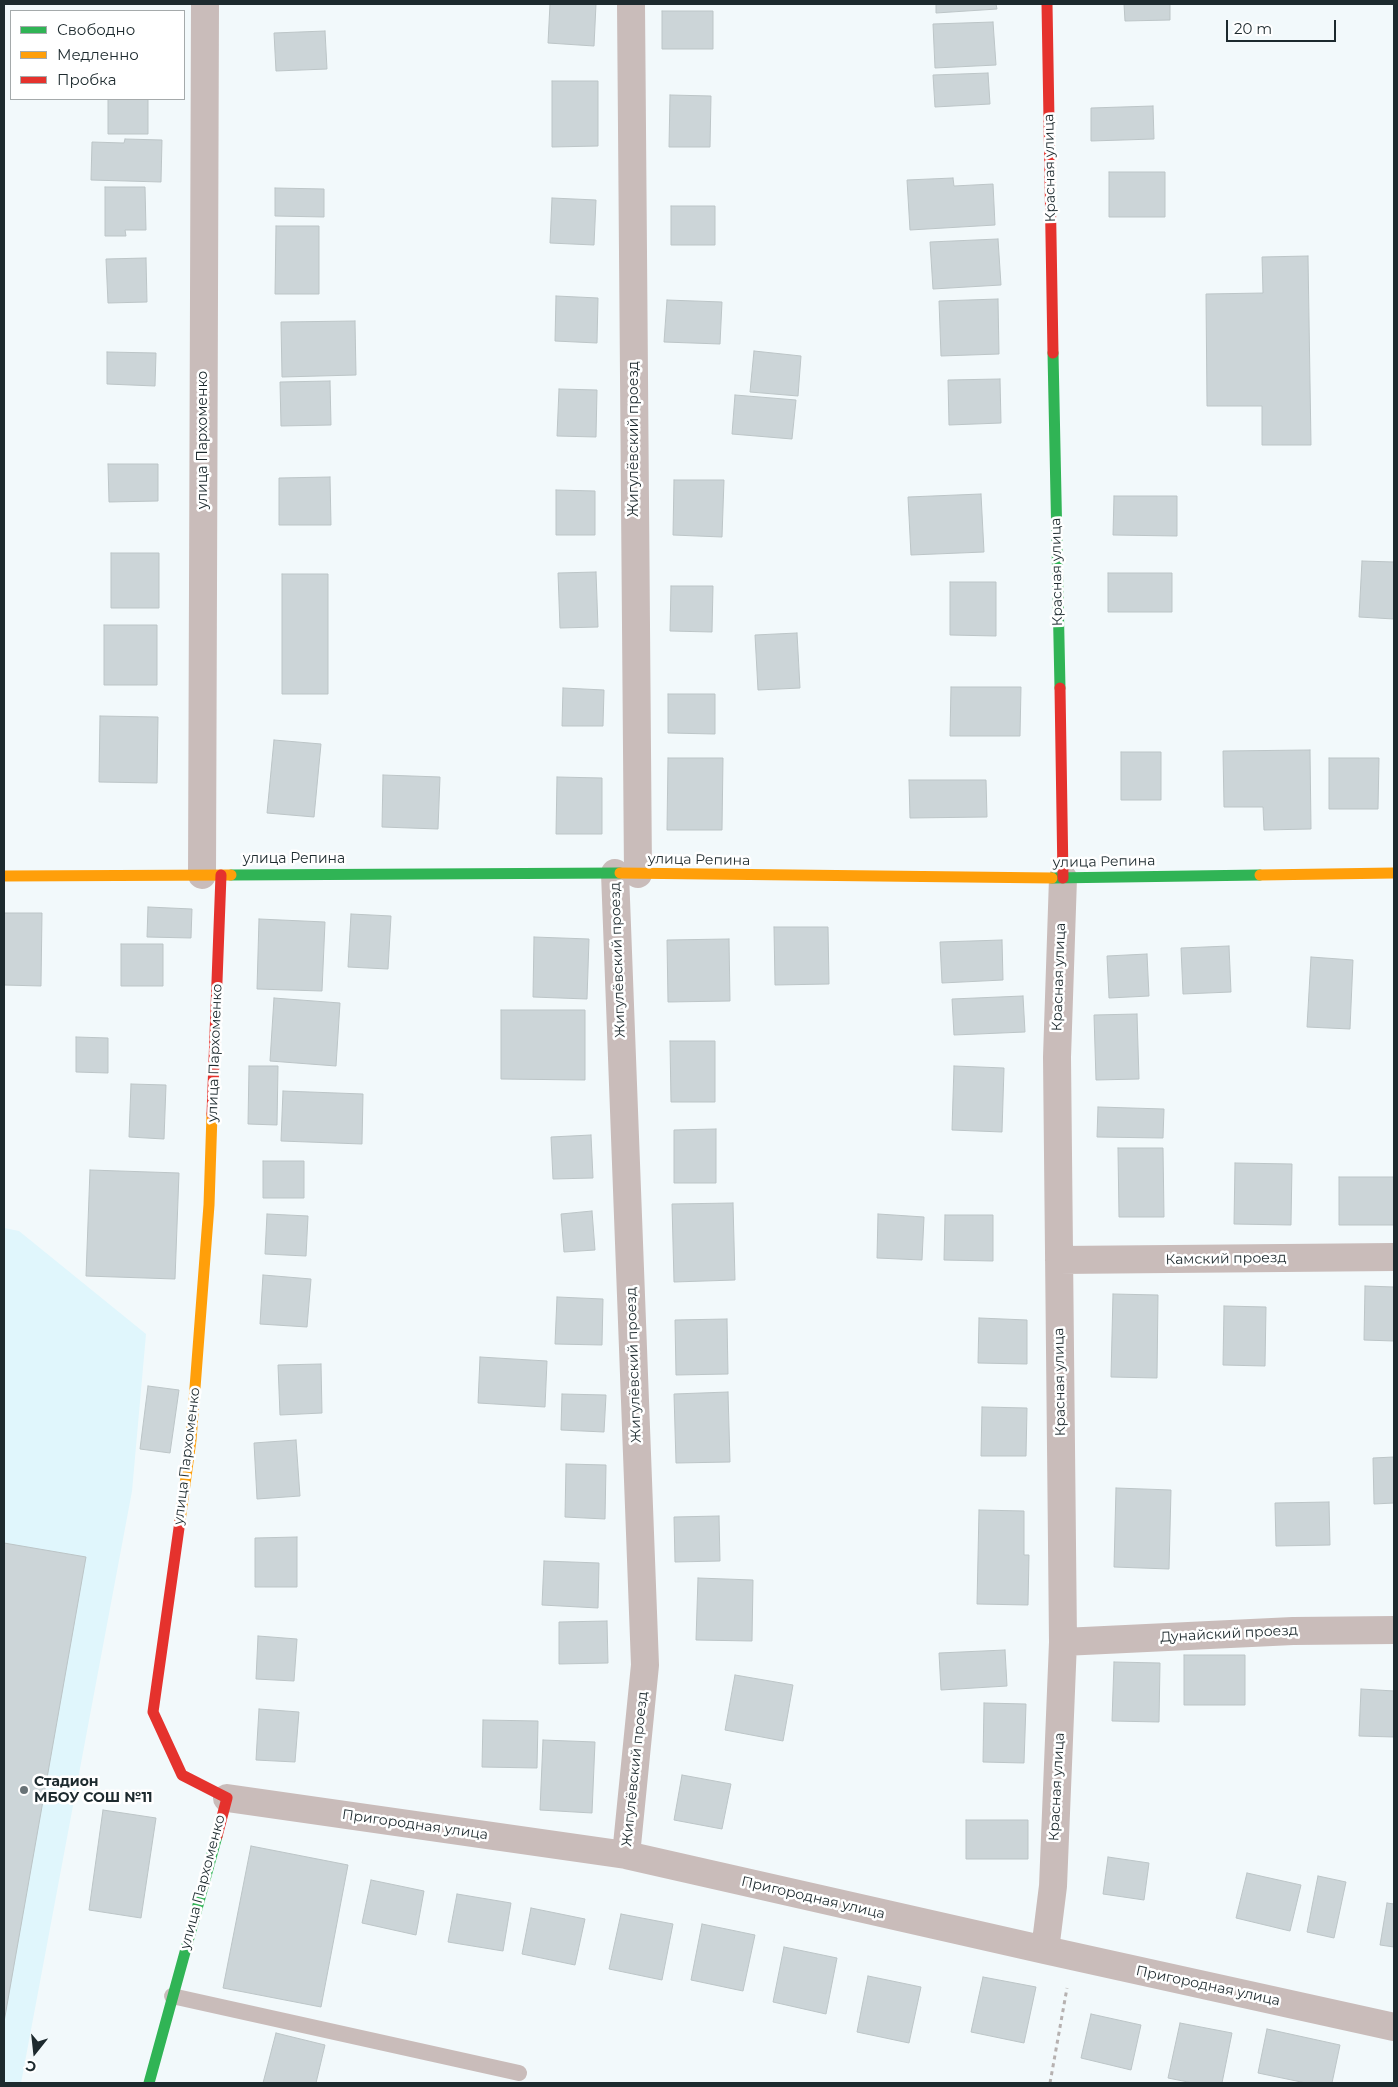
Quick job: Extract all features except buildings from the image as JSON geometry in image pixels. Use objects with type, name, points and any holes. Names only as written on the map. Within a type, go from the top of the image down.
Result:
[{"type":"street","name":"улица Пархоменко","points":[[149,2083],[226,1798],[182,1775],[153,1712],[191,1440],[209,1205],[211,875],[205,4]]},
{"type":"street","name":"Жигулёвский проезд","points":[[626,1855],[645,1666],[626,874],[631,4]]},
{"type":"street","name":"Красная улица","points":[[1045,1950],[1053,1886],[1063,1642],[1056,1057],[1063,878],[1047,4]]},
{"type":"street","name":"улица Репина","points":[[4,876],[626,874],[1063,878],[1394,873]]},
{"type":"street","name":"Камский проезд","points":[[1059,1260],[1394,1257]]},
{"type":"street","name":"Дунайский проезд","points":[[1063,1642],[1293,1631],[1394,1630]]},
{"type":"street","name":"Пригородная улица","points":[[226,1798],[626,1855],[1394,2027]]},
{"type":"lane","points":[[172,1996],[519,2073]]},
{"type":"path","points":[[1050,2083],[1073,1956]]},
{"type":"shaded area","points":[[4,1228],[19,1231],[146,1334],[132,1491],[21,2083],[4,2083]]},
{"type":"traffic: fast","points":[[1053,353],[1060,688]]},
{"type":"traffic: fast","points":[[231,875],[620,873]]},
{"type":"traffic: fast","points":[[1052,878],[1260,875]]},
{"type":"traffic: fast","points":[[149,2083],[217,1836]]},
{"type":"traffic: slow","points":[[620,873],[1052,878]]},
{"type":"traffic: slow","points":[[1260,875],[1394,873]]},
{"type":"traffic: slow","points":[[4,876],[231,875]]},
{"type":"traffic: slow","points":[[180,1521],[191,1440],[209,1205],[212,1114]]},
{"type":"traffic: jam","points":[[1047,4],[1053,353]]},
{"type":"traffic: jam","points":[[1060,688],[1063,878]]},
{"type":"traffic: jam","points":[[212,1114],[221,875]]},
{"type":"traffic: jam","points":[[180,1521],[153,1712],[182,1775],[227,1798],[217,1836]]},
{"type":"place","name":"Стадион МБОУ СОШ №11","points":[[24,1790]]}]
